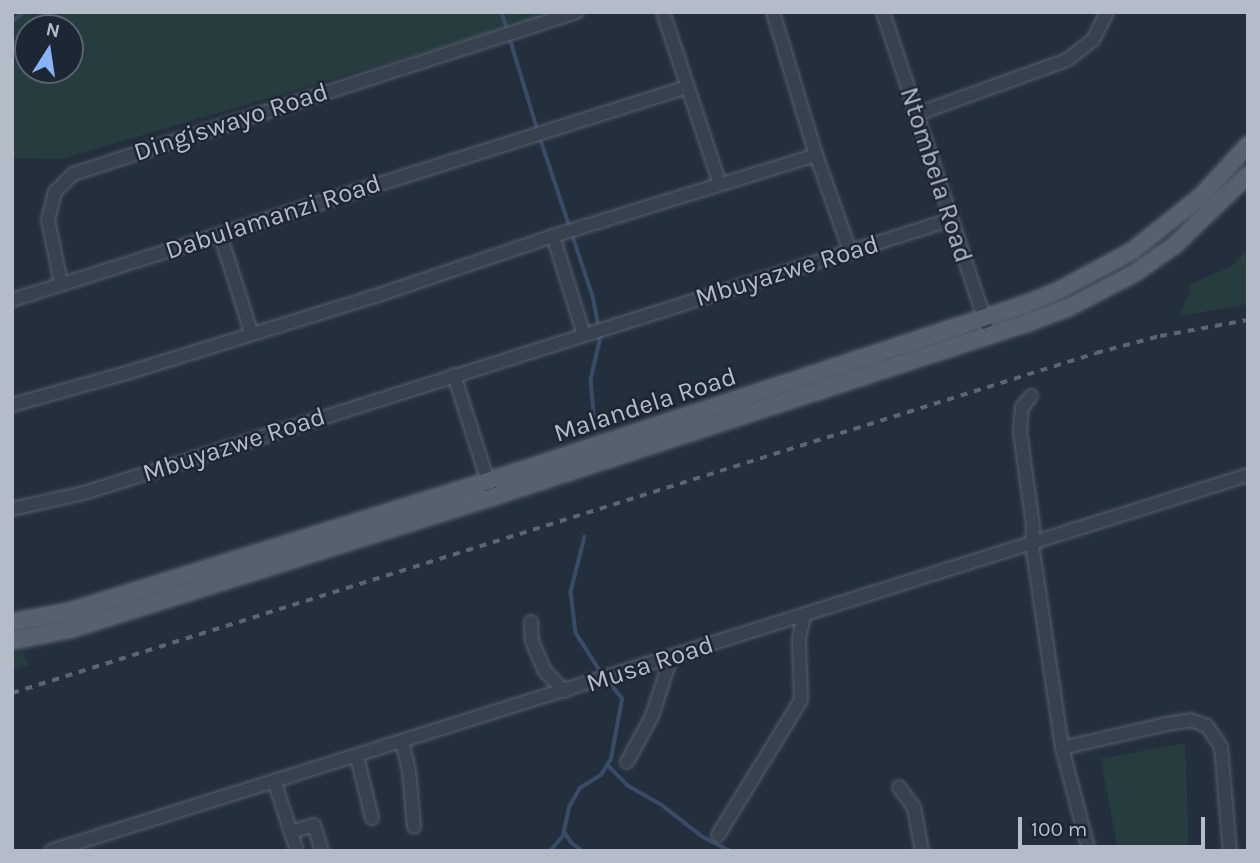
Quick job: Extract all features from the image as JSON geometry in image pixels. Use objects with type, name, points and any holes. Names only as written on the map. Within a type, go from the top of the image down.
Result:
[{"type":"main road","name":"Malandela Road","points":[[12,622],[70,611],[488,481],[984,319],[1059,290],[1132,251],[1200,197],[1248,145]]},
{"type":"main road","name":"Malandela Road","points":[[12,641],[72,629],[493,497],[990,336],[1070,307],[1135,273],[1185,236],[1248,176]]},
{"type":"street","points":[[559,15],[577,12]]},
{"type":"street","points":[[663,12],[720,184]]},
{"type":"street","points":[[773,12],[816,155],[850,251]]},
{"type":"street","name":"Ntombela Road","points":[[883,12],[990,336]]},
{"type":"street","points":[[917,114],[1067,60],[1093,40],[1107,12]]},
{"type":"street","name":"Dingiswayo Road","points":[[61,283],[48,220],[55,192],[74,174],[517,31],[559,15]]},
{"type":"street","name":"Dabulamanzi Road","points":[[12,300],[687,87]]},
{"type":"street","points":[[12,405],[117,376],[251,332],[373,297],[558,235],[816,155]]},
{"type":"street","name":"Mbuyazwe Road","points":[[12,509],[84,493],[950,220]]},
{"type":"street","points":[[220,234],[251,332]]},
{"type":"street","points":[[558,235],[595,331]]},
{"type":"street","points":[[454,375],[493,497]]},
{"type":"street","points":[[1031,396],[1022,407],[1020,432],[1033,526],[1032,544],[1062,748],[1089,851]]},
{"type":"street","name":"Musa Road","points":[[51,851],[275,783],[1248,475]]},
{"type":"street","points":[[718,835],[802,700],[799,639],[804,615]]},
{"type":"street","points":[[531,622],[532,641],[545,671],[564,691]]},
{"type":"street","points":[[627,762],[652,716],[671,657]]},
{"type":"street","points":[[1062,748],[1191,720],[1206,726],[1221,747],[1230,851]]},
{"type":"street","points":[[402,742],[409,770],[414,827]]},
{"type":"street","points":[[357,757],[372,818]]},
{"type":"street","points":[[275,783],[297,851]]},
{"type":"street","points":[[899,787],[914,808],[922,851]]},
{"type":"street","points":[[291,832],[314,825],[322,851]]},
{"type":"green space","points":[[12,12],[546,12],[543,17],[62,159],[12,158]]},
{"type":"green space","points":[[1248,250],[1248,304],[1179,316],[1190,292],[1189,285],[1230,267]]},
{"type":"green space","points":[[12,653],[24,653],[29,665],[12,670]]},
{"type":"green space","points":[[1185,743],[1189,851],[1118,851],[1101,759]]},
{"type":"waterway","points":[[12,22],[24,12]]},
{"type":"waterway","points":[[502,12],[593,296],[601,337],[591,380],[595,424]]},
{"type":"waterway","points":[[585,537],[571,592],[576,633],[599,669]]},
{"type":"waterway","points":[[550,851],[563,836],[569,807],[580,788],[601,775],[611,759],[622,699],[612,686]]},
{"type":"waterway","points":[[608,765],[627,785],[662,805],[703,837],[731,851]]},
{"type":"waterway","points":[[565,833],[582,851]]},
{"type":"railway","points":[[12,693],[1096,353],[1160,336],[1248,320]]}]
